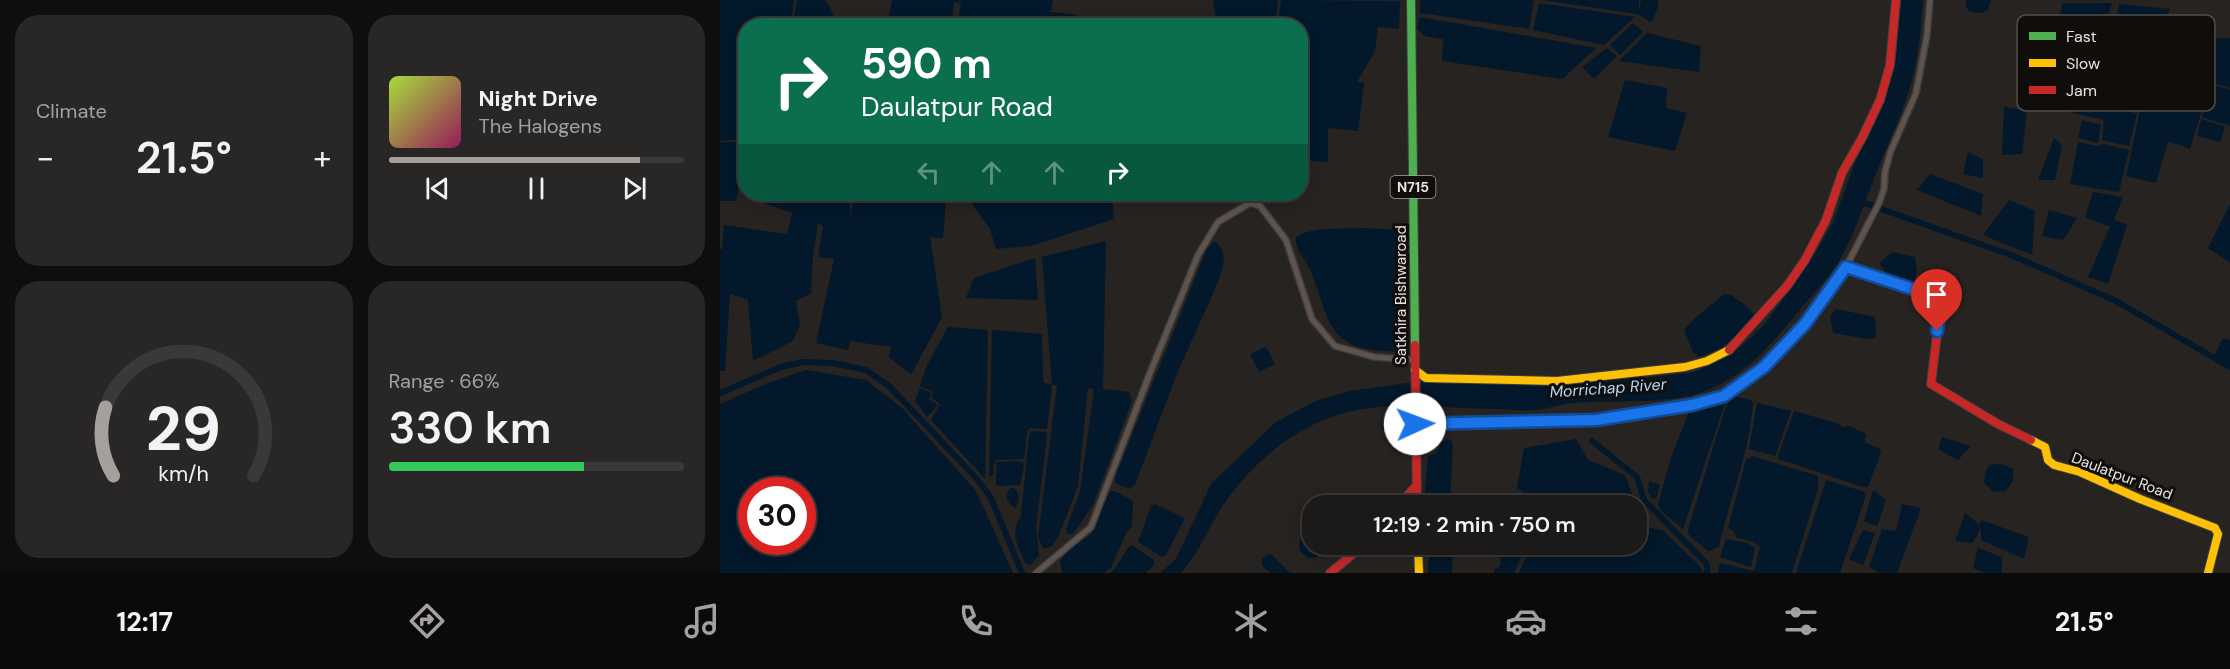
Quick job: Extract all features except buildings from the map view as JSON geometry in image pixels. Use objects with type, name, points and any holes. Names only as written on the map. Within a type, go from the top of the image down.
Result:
[{"type":"main road","name":"Satkhira Bishwaroad","points":[[1411,0],[1415,372]]},
{"type":"main road","points":[[1415,372],[1426,378],[1557,381],[1685,367],[1707,361],[1729,350],[1787,286],[1805,260],[1826,220],[1842,173],[1880,100],[1890,65],[1896,0]]},
{"type":"main road","name":"Daulatpur Road","points":[[1846,267],[1934,296],[1941,301],[1931,384],[1998,424],[2045,447],[2048,460],[2054,465],[2080,472],[2215,528],[2218,534],[2208,573]]},
{"type":"main road","name":"N715","points":[[1415,372],[1416,420]]},
{"type":"main road","points":[[1416,420],[1416,495]]},
{"type":"main road","points":[[1408,495],[1416,486]]},
{"type":"main road","points":[[1330,573],[1352,555]]},
{"type":"main road","points":[[1418,555],[1419,573]]},
{"type":"street","points":[[1416,420],[1596,420],[1692,405],[1724,396],[1764,367],[1805,324],[1846,267],[1879,202],[1884,189],[1885,172],[1890,153],[1916,93],[1928,35],[1930,0]]},
{"type":"street","points":[[1036,573],[1091,527],[1198,255],[1218,222],[1250,203],[1260,206],[1286,240],[1312,320],[1335,346],[1374,357],[1415,360]]},
{"type":"water","points":[[720,0],[794,0],[792,18],[738,18],[738,140],[720,141]]},
{"type":"water","points":[[797,0],[825,0],[835,18],[794,18]]},
{"type":"water","points":[[892,0],[1053,0],[1051,11],[1044,11],[1077,15],[1074,18],[958,18],[961,4],[954,2],[953,18],[888,18]]},
{"type":"water","points":[[1213,0],[1278,0],[1276,18],[1216,18]]},
{"type":"water","points":[[1281,0],[1400,1],[1399,29],[1378,27],[1375,51],[1357,82],[1364,83],[1358,131],[1328,128],[1328,162],[1308,161],[1308,18],[1279,18]]},
{"type":"water","points":[[1420,0],[1534,0],[1529,29],[1420,13]]},
{"type":"water","points":[[1542,0],[1639,0],[1639,9],[1641,0],[1658,0],[1658,8],[1651,23],[1638,14]]},
{"type":"water","name":"Morrichap River","points":[[1901,0],[1923,0],[1914,69],[1909,91],[1854,231],[1831,273],[1762,353],[1736,375],[1705,391],[1674,399],[1573,403],[1527,411],[1385,406],[1341,414],[1305,429],[1278,446],[1232,492],[1181,573],[1160,573],[1176,559],[1211,484],[1276,422],[1318,400],[1350,391],[1407,383],[1553,383],[1645,378],[1695,372],[1734,353],[1763,326],[1813,257],[1833,223],[1853,168],[1889,85],[1896,57]]},
{"type":"water","points":[[1966,0],[1991,0],[1988,10],[1981,13],[1970,12],[1966,7]]},
{"type":"water","points":[[1539,3],[1635,17],[1604,45],[1533,30]]},
{"type":"water","points":[[2062,3],[2112,3],[2109,15],[2060,15]]},
{"type":"water","points":[[2119,4],[2170,9],[2167,15],[2117,15]]},
{"type":"water","points":[[1420,17],[1596,48],[1562,79],[1442,61],[1443,39],[1424,36],[1417,28]]},
{"type":"water","points":[[1633,23],[1643,32],[1620,55],[1610,45]]},
{"type":"water","points":[[1647,33],[1701,46],[1699,72],[1619,61]]},
{"type":"water","points":[[2230,38],[2230,88],[2215,84],[2215,39]]},
{"type":"water","points":[[1607,48],[1617,56],[1594,79],[1582,67]]},
{"type":"water","points":[[1625,80],[1667,88],[1666,108],[1687,113],[1675,151],[1608,137]]},
{"type":"water","points":[[2215,86],[2230,90],[2230,126],[2202,117],[2203,111],[2215,111]]},
{"type":"water","points":[[2004,107],[2027,111],[2022,154],[2002,155]]},
{"type":"water","points":[[2065,111],[2129,111],[2137,114],[2129,146],[2102,140],[2104,120]]},
{"type":"water","points":[[2140,111],[2202,111],[2190,149],[2168,141],[2156,183],[2126,176]]},
{"type":"water","points":[[2201,119],[2225,127],[2220,142],[2197,136]]},
{"type":"water","points":[[2082,120],[2101,125],[2098,143],[2078,138]]},
{"type":"water","points":[[2054,138],[2062,145],[2055,180],[2038,180]]},
{"type":"water","points":[[720,142],[738,142],[736,201],[720,201]]},
{"type":"water","points":[[2078,142],[2097,146],[2103,144],[2129,150],[2119,192],[2070,184]]},
{"type":"water","points":[[1968,152],[1983,159],[1983,178],[1963,174]]},
{"type":"water","points":[[1930,174],[1983,194],[1981,216],[1917,190]]},
{"type":"water","points":[[2093,192],[2123,197],[2114,220],[2127,225],[2108,284],[2088,277],[2110,227],[2085,217]]},
{"type":"water","points":[[2009,200],[2035,211],[2032,255],[1983,235]]},
{"type":"water","points":[[759,201],[850,201],[851,218],[852,201],[946,201],[943,238],[930,237],[942,317],[911,375],[889,357],[891,347],[850,341],[848,350],[816,343],[834,259],[818,257],[823,226],[818,223],[811,293],[796,301],[800,325],[793,341],[753,361],[748,300],[730,294],[725,371],[720,371],[720,249],[722,249],[724,225],[787,234],[792,213]]},
{"type":"water","points":[[984,201],[1113,201],[1114,219],[1031,246],[996,249],[990,229],[971,203]]},
{"type":"water","points":[[2230,204],[2230,263],[2208,248]]},
{"type":"water","points":[[2049,210],[2077,218],[2063,240],[2042,236]]},
{"type":"water","points":[[1362,228],[1400,230],[1404,235],[1402,348],[1398,351],[1358,347],[1337,333],[1297,246],[1296,237],[1309,232]]},
{"type":"water","points":[[1106,241],[1103,389],[1129,392],[1132,401],[1093,505],[1073,534],[1067,534],[1066,530],[1080,491],[1094,389],[1088,388],[1078,486],[1059,535],[1052,546],[1044,549],[1038,538],[1057,385],[1052,385],[1047,429],[1030,428],[1027,432],[1024,459],[996,460],[993,466],[994,474],[989,477],[992,330],[1042,334],[1043,380],[1044,383],[1052,384],[1042,257]]},
{"type":"water","points":[[1213,242],[1217,243],[1223,252],[1224,261],[1219,280],[1176,376],[1135,485],[1130,489],[1115,483],[1115,477],[1207,249]]},
{"type":"water","points":[[1892,252],[1915,257],[1917,271],[1913,284],[1896,282],[1879,263]]},
{"type":"water","points":[[1035,258],[1038,300],[966,298],[974,278]]},
{"type":"water","points":[[1724,294],[1730,294],[1750,309],[1755,317],[1752,323],[1720,349],[1699,357],[1693,352],[1684,330]]},
{"type":"water","points":[[1836,309],[1875,317],[1875,338],[1868,339],[1833,333],[1830,316]]},
{"type":"water","points":[[948,327],[987,330],[988,334],[985,479],[931,420],[940,404],[932,398],[933,392],[920,386],[927,365]]},
{"type":"water","points":[[2223,338],[2230,340],[2230,364],[2215,354]]},
{"type":"water","points":[[1266,347],[1275,364],[1259,372],[1250,354]]},
{"type":"water","points":[[806,370],[866,380],[902,408],[976,491],[1013,573],[720,573],[720,404]]},
{"type":"water","points":[[920,388],[932,393],[929,399],[938,405],[927,417],[915,401]]},
{"type":"water","points":[[1730,397],[1751,400],[1753,403],[1751,421],[1744,457],[1719,547],[1708,551],[1688,534],[1688,529],[1724,412]]},
{"type":"water","points":[[1724,401],[1683,529],[1661,511],[1658,504],[1671,458],[1689,412]]},
{"type":"water","points":[[1757,403],[1791,411],[1775,456],[1749,449]]},
{"type":"water","points":[[1794,411],[1840,424],[1842,427],[1849,426],[1866,434],[1865,442],[1880,449],[1881,452],[1868,487],[1779,459],[1778,456]]},
{"type":"water","points":[[1031,431],[1046,432],[1047,436],[1036,527],[1039,555],[1031,565],[1026,564],[1015,534],[1017,522],[1021,516]]},
{"type":"water","points":[[1942,437],[1971,446],[1958,460],[1938,449]]},
{"type":"water","points":[[1447,439],[1451,440],[1453,445],[1450,495],[1426,495],[1428,456],[1436,454],[1441,443]]},
{"type":"water","points":[[1576,439],[1588,460],[1625,475],[1632,495],[1524,495],[1524,492],[1517,488],[1524,448]]},
{"type":"water","points":[[1752,456],[1818,476],[1818,489],[1792,573],[1718,573],[1718,566],[1721,563],[1754,571],[1760,547],[1754,542],[1736,537],[1728,527],[1746,460]]},
{"type":"water","points":[[1018,461],[1024,466],[1020,485],[1000,486],[996,484],[996,462]]},
{"type":"water","points":[[2000,464],[2013,469],[2013,481],[2006,491],[1994,492],[1984,483],[1986,470],[1990,465]]},
{"type":"water","points":[[1826,480],[1865,492],[1865,498],[1840,573],[1796,573]]},
{"type":"water","points":[[1649,481],[1660,485],[1656,499],[1652,499],[1648,492]]},
{"type":"water","points":[[1010,488],[1016,490],[1019,498],[1015,508],[1006,497]]},
{"type":"water","points":[[1873,490],[1886,500],[1877,526],[1864,521]]},
{"type":"water","points":[[1110,491],[1115,491],[1133,501],[1132,527],[1127,531],[1111,568],[1104,573],[1062,573],[1060,561],[1069,550],[1091,534]]},
{"type":"water","points":[[1155,504],[1185,518],[1166,555],[1162,557],[1138,542],[1151,506]]},
{"type":"water","points":[[1902,504],[1921,508],[1897,573],[1880,573],[1869,567],[1882,529],[1896,531]]},
{"type":"water","points":[[1965,513],[1980,525],[1981,520],[2029,537],[2024,559],[1981,540],[1981,527],[1973,543],[1955,541]]},
{"type":"water","points":[[1647,528],[1662,530],[1699,565],[1703,573],[1519,573],[1527,555],[1647,555]]},
{"type":"water","points":[[1863,530],[1875,533],[1863,565],[1849,559]]},
{"type":"water","points":[[1302,537],[1302,553],[1300,552],[1299,542]]},
{"type":"water","points":[[1726,539],[1747,543],[1755,548],[1751,567],[1720,557]]},
{"type":"water","points":[[1132,545],[1154,560],[1154,565],[1146,573],[1110,573],[1126,551]]},
{"type":"water","points":[[1978,548],[2002,557],[2002,573],[1985,573],[1973,568]]},
{"type":"water","points":[[1269,554],[1290,573],[1271,573],[1262,566],[1262,558]]},
{"type":"water","points":[[1304,555],[1318,555],[1317,557],[1309,558]]},
{"type":"water","points":[[1430,555],[1453,555],[1452,573],[1428,573]]},
{"type":"water","points":[[1501,555],[1522,555],[1514,573],[1494,573],[1495,569],[1500,566]]},
{"type":"waterway","points":[[1856,200],[2011,255],[2114,300],[2230,367]]},
{"type":"waterway","points":[[720,393],[781,367],[803,362],[833,363],[866,370],[889,386],[977,479],[991,498],[1022,573]]},
{"type":"waterway","points":[[1592,441],[1637,477],[1644,500],[1707,564],[1707,573]]},
{"type":"traffic: fast","points":[[1411,0],[1415,345]]},
{"type":"traffic: slow","points":[[1415,370],[1426,378],[1557,381],[1685,367],[1707,361],[1729,350]]},
{"type":"traffic: slow","points":[[2031,440],[2045,447],[2048,460],[2054,465],[2080,472],[2140,499],[2215,528],[2218,534],[2208,573]]},
{"type":"traffic: slow","points":[[1418,555],[1419,573]]},
{"type":"traffic: jam","points":[[1729,350],[1787,286],[1805,260],[1826,220],[1842,173],[1880,100],[1890,65],[1896,0]]},
{"type":"traffic: jam","points":[[1846,267],[1934,296],[1941,301],[1931,384],[1998,424],[2031,440]]},
{"type":"traffic: jam","points":[[1415,345],[1417,495]]},
{"type":"traffic: jam","points":[[1408,495],[1416,486]]},
{"type":"traffic: jam","points":[[1330,573],[1352,555]]},
{"type":"route","points":[[1415,424],[1596,420],[1677,408],[1724,396],[1764,367],[1805,324],[1846,267],[1934,296],[1941,301],[1937,331]]}]
